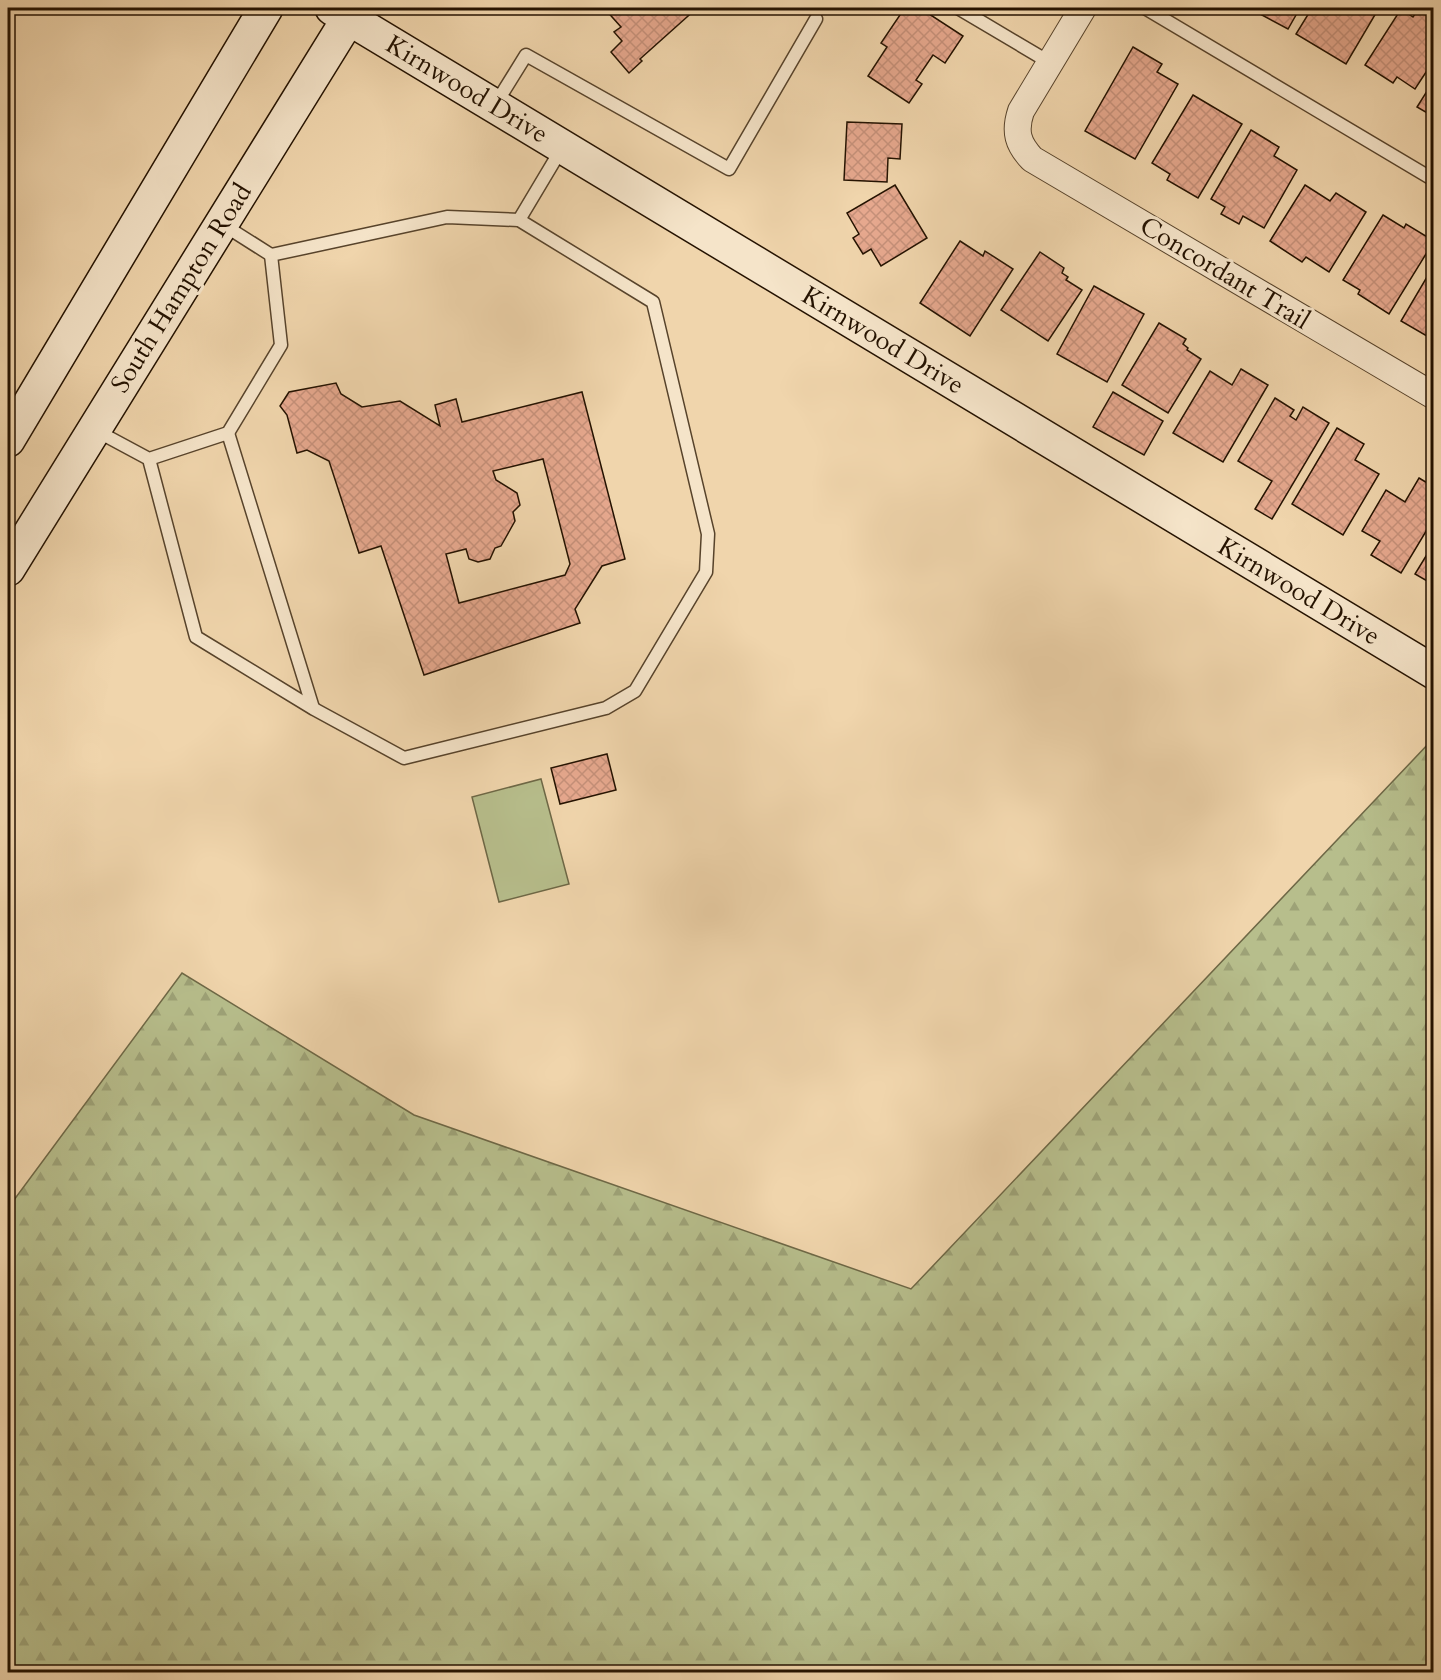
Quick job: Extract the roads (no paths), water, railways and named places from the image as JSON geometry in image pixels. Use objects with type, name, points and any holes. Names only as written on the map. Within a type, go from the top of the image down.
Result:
[{"type":"street","points":[[8,440],[266,8]]},
{"type":"street","points":[[1049,62],[1083,8]]},
{"type":"street","name":"Kirnwood Drive","points":[[345,11],[495,106],[1434,672]]},
{"type":"street","name":"South Hampton Road","points":[[8,569],[222,224],[345,11]]},
{"type":"street","name":"Concordant Trail","points":[[1049,62],[1021,111],[1016,127],[1020,146],[1032,159],[1434,396]]},
{"type":"lane","points":[[958,8],[1049,62]]},
{"type":"lane","points":[[1145,8],[1434,180]]},
{"type":"lane","points":[[495,106],[525,55],[729,168],[816,19]]},
{"type":"lane","points":[[519,220],[563,147]]},
{"type":"lane","points":[[94,429],[149,459],[196,637],[313,708],[404,758],[606,708],[635,691],[706,572],[708,534],[653,302],[519,220],[447,217],[272,255],[222,224]]},
{"type":"lane","points":[[149,459],[228,433],[281,345],[272,255]]},
{"type":"lane","points":[[228,433],[313,708]]}]
